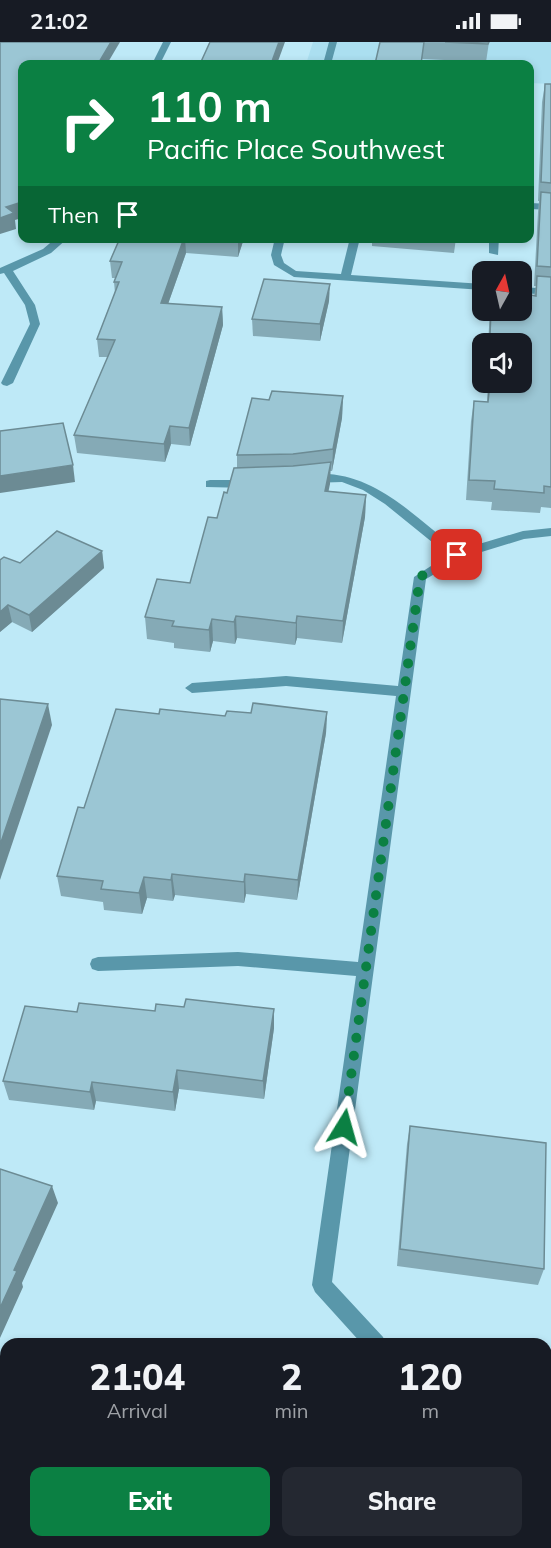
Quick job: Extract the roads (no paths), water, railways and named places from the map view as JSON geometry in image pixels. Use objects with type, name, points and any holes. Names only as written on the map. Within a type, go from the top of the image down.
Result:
[{"type":"street","points":[[158,60],[168,42]]},
{"type":"street","points":[[328,60],[333,42]]},
{"type":"street","points":[[534,206],[551,207]]},
{"type":"street","points":[[7,383],[35,324],[30,306],[3,271],[47,251],[57,243]]},
{"type":"street","points":[[279,243],[276,255],[279,265],[294,274],[472,286]]},
{"type":"street","points":[[345,278],[354,243]]},
{"type":"street","points":[[494,243],[494,253]]},
{"type":"street","points":[[532,291],[551,292]]},
{"type":"street","points":[[293,482],[333,477],[355,480],[375,489],[457,555]]},
{"type":"street","points":[[210,484],[262,483]]},
{"type":"street","points":[[371,1338],[322,1285],[420,577],[457,555],[523,535],[551,532]]},
{"type":"street","points":[[192,688],[286,681],[404,692]]},
{"type":"street","points":[[98,964],[238,959],[366,970]]}]
